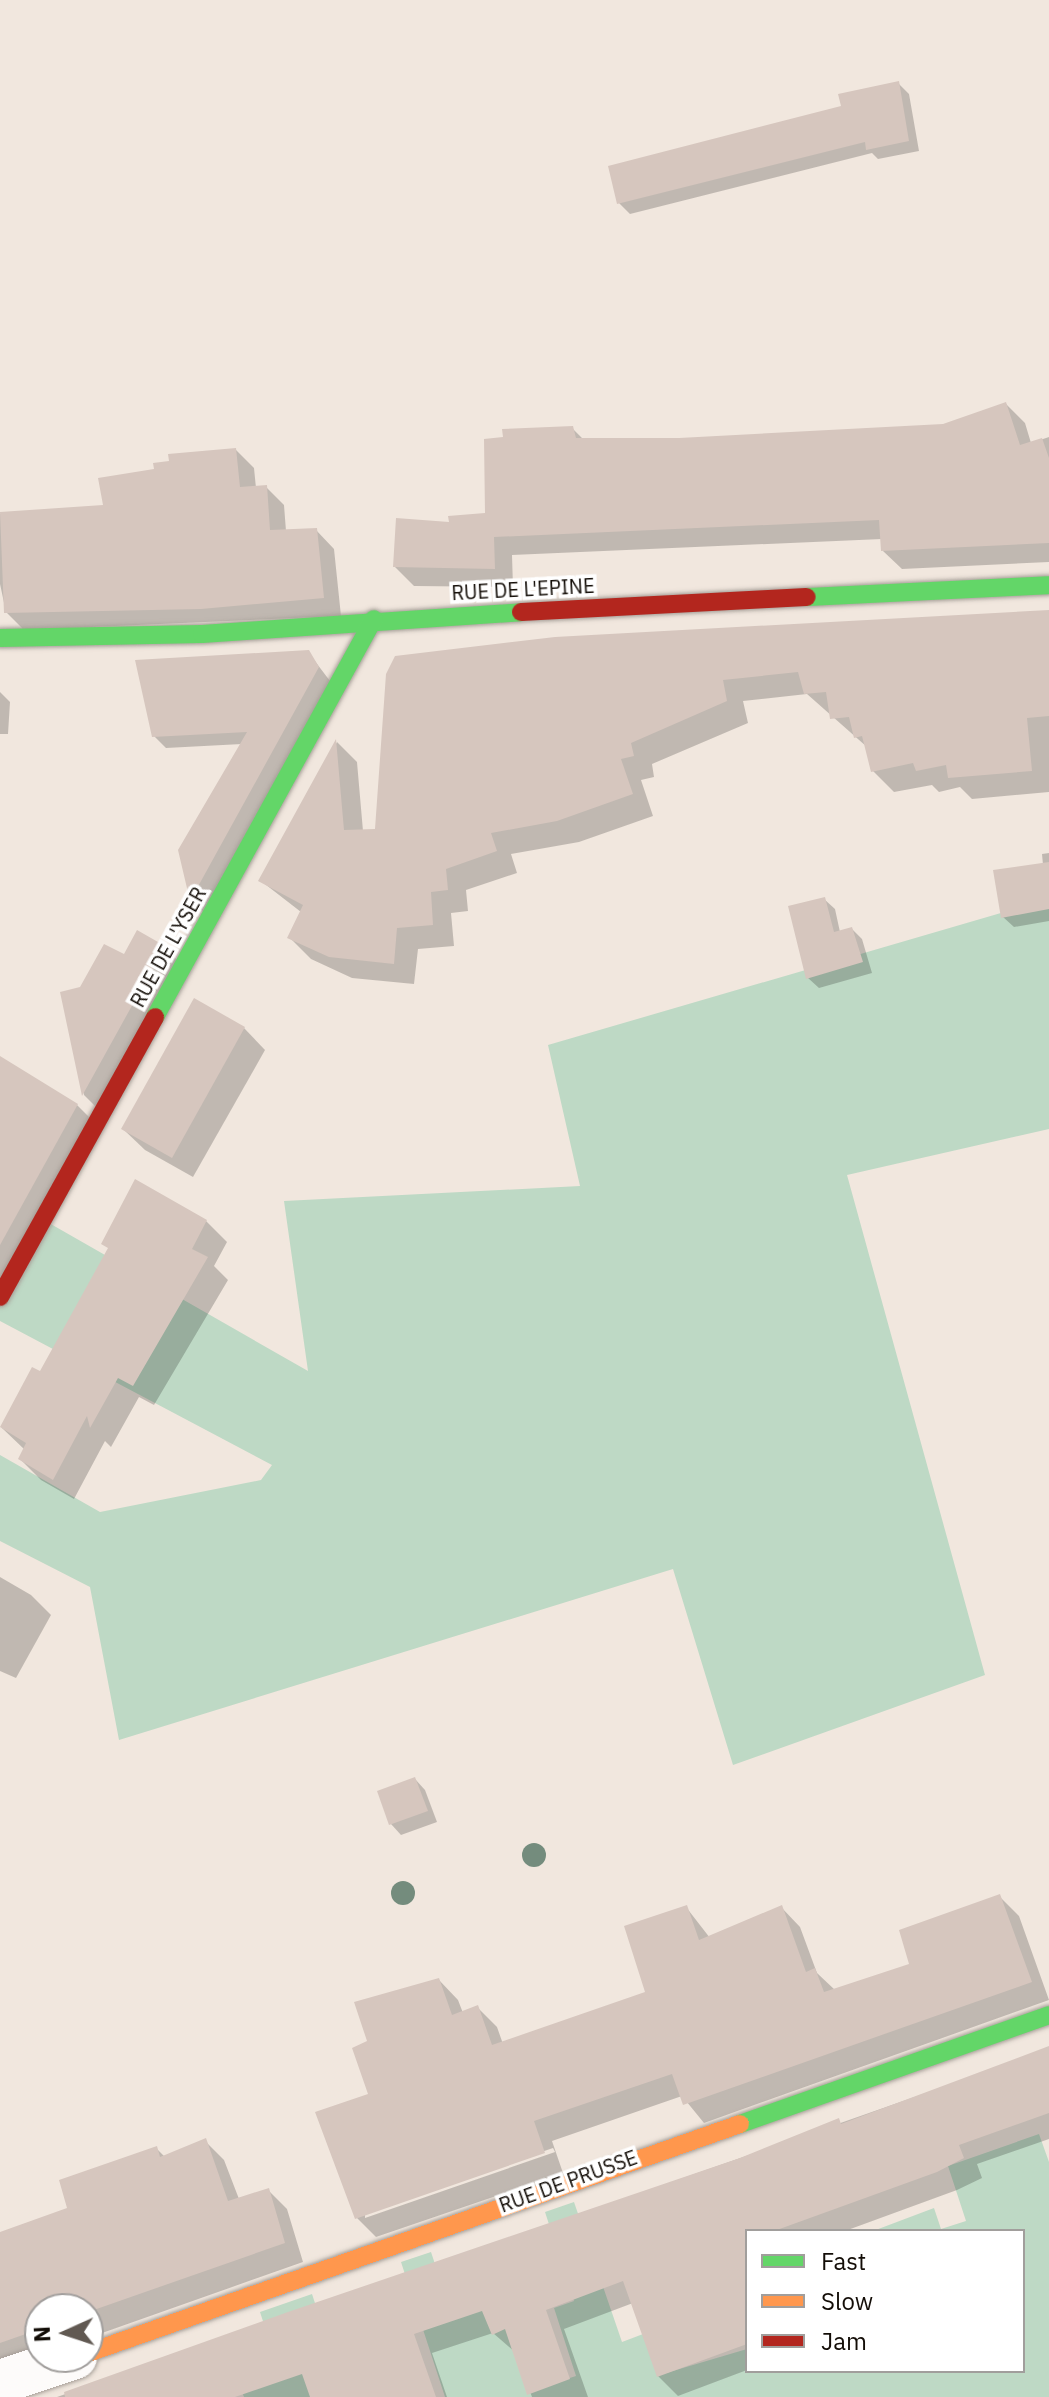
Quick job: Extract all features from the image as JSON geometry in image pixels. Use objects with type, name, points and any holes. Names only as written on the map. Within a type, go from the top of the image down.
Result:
[{"type":"street","name":"RUE DE L'EPINE","points":[[0,638],[202,634],[374,619],[1049,585]]},
{"type":"street","name":"RUE DE L'YSER","points":[[0,1297],[374,619]]},
{"type":"street","name":"RUE DE PRUSSE","points":[[104,2347],[1049,2015]]},
{"type":"street","points":[[0,2382],[27,2373]]},
{"type":"green space","points":[[1049,899],[1049,1129],[847,1175],[985,1675],[733,1765],[673,1569],[119,1740],[90,1587],[0,1541],[0,1455],[100,1512],[261,1480],[272,1465],[0,1321],[0,1297],[42,1219],[308,1371],[284,1201],[580,1186],[548,1045]]},
{"type":"green space","points":[[1039,2134],[1049,2162],[1049,2397],[445,2397],[401,2262],[431,2252],[453,2318],[489,2306],[508,2328],[529,2391],[576,2376],[554,2308],[574,2301],[545,2212],[574,2202],[622,2342],[651,2331],[666,2373],[745,2350],[745,2373],[1025,2373],[1025,2229],[941,2229],[966,2221],[948,2166]]},
{"type":"green space","points":[[934,2208],[941,2229],[878,2229]]},
{"type":"green space","points":[[312,2294],[346,2397],[244,2397],[242,2392],[282,2380],[260,2312]]},
{"type":"building","points":[[899,81],[909,141],[866,150],[865,142],[617,204],[608,166],[841,106],[838,94]]},
{"type":"building","points":[[1006,402],[1020,445],[1042,438],[1049,458],[1049,543],[881,551],[879,520],[494,537],[495,569],[393,567],[396,518],[449,522],[448,516],[485,513],[484,439],[503,437],[502,429],[573,426],[576,438],[679,438],[943,424]]},
{"type":"building","points":[[236,448],[240,487],[267,485],[270,530],[317,528],[324,598],[201,609],[4,613],[0,512],[103,505],[98,478],[154,469],[153,463],[169,461],[168,454]]},
{"type":"building","points":[[1049,610],[1049,716],[1027,718],[1032,771],[948,778],[946,765],[916,771],[913,763],[871,772],[862,736],[854,738],[849,717],[830,719],[826,692],[804,694],[798,672],[723,680],[727,701],[631,743],[634,756],[621,759],[633,794],[557,821],[491,833],[497,851],[446,869],[448,890],[431,892],[433,925],[397,928],[394,964],[329,957],[287,938],[303,905],[258,881],[336,739],[344,830],[375,829],[386,674],[395,656],[555,637]]},
{"type":"building","points":[[309,650],[319,667],[190,901],[178,850],[247,732],[152,737],[135,660]]},
{"type":"building","points":[[1049,862],[1049,909],[1001,918],[993,870]]},
{"type":"building","points":[[825,897],[834,932],[852,927],[863,962],[806,979],[788,906]]},
{"type":"building","points":[[137,930],[165,946],[82,1096],[60,992],[80,987],[104,944],[124,954]]},
{"type":"building","points":[[194,998],[245,1027],[172,1158],[121,1129]]},
{"type":"building","points":[[0,1056],[78,1104],[0,1245]]},
{"type":"building","points":[[135,1179],[207,1220],[192,1249],[208,1257],[133,1386],[118,1378],[90,1428],[87,1416],[53,1480],[18,1459],[26,1443],[0,1427],[32,1367],[40,1371],[108,1248],[101,1244]]},
{"type":"building","points":[[415,1777],[428,1811],[389,1825],[377,1791]]},
{"type":"building","points":[[1000,1894],[1032,1982],[683,2105],[672,2074],[534,2121],[545,2153],[355,2219],[315,2112],[368,2094],[352,2048],[367,2041],[354,2002],[439,1978],[452,2015],[478,2005],[492,2045],[645,1992],[624,1926],[687,1905],[699,1940],[782,1905],[806,1972],[815,1968],[824,1992],[909,1964],[899,1930]]},
{"type":"building","points":[[1049,2046],[1049,2113],[959,2145],[964,2158],[937,2172],[780,2229],[745,2229],[745,2345],[657,2377],[623,2281],[546,2310],[570,2379],[527,2395],[505,2329],[492,2335],[482,2311],[414,2334],[436,2397],[310,2397],[302,2374],[235,2397],[65,2397],[64,2392],[740,2158],[839,2118],[841,2124]]},
{"type":"building","points":[[206,2138],[228,2201],[269,2188],[285,2243],[104,2306],[104,2293],[24,2293],[24,2335],[0,2343],[0,2232],[67,2208],[59,2180],[157,2146],[160,2157]]},
{"type":"traffic: fast","points":[[807,597],[1049,585]]},
{"type":"traffic: fast","points":[[0,638],[202,634],[521,612]]},
{"type":"traffic: fast","points":[[155,1017],[374,619]]},
{"type":"traffic: fast","points":[[740,2124],[1049,2015]]},
{"type":"traffic: slow","points":[[104,2347],[740,2124]]},
{"type":"traffic: jam","points":[[521,612],[807,597]]},
{"type":"traffic: jam","points":[[0,1297],[155,1017]]}]
